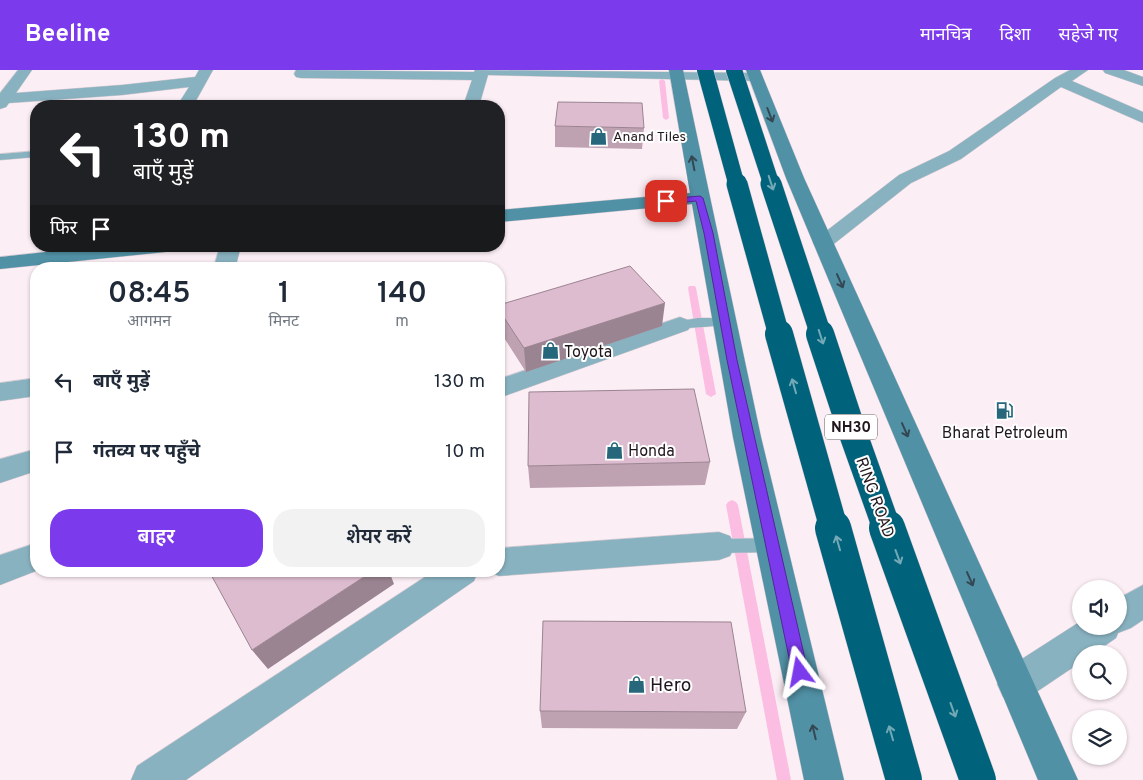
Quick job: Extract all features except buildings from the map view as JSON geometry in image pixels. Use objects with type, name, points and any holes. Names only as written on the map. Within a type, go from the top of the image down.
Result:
[{"type":"highway","name":"NH30","points":[[704,70],[904,780]]},
{"type":"highway","name":"RING ROAD","points":[[747,72],[851,428],[978,780]]},
{"type":"street","points":[[1,100],[25,70]]},
{"type":"street","points":[[303,70],[301,74],[747,72],[1058,780]]},
{"type":"street","points":[[823,243],[905,179],[955,155],[1060,81],[1081,70]]},
{"type":"street","points":[[1110,70],[1143,82]]},
{"type":"street","points":[[473,100],[481,73]]},
{"type":"street","points":[[676,73],[692,199],[708,233],[701,323],[772,545],[824,780]]},
{"type":"street","points":[[1,100],[125,83],[203,75]]},
{"type":"street","points":[[189,100],[203,75]]},
{"type":"street","points":[[1060,81],[1143,118]]},
{"type":"street","points":[[505,215],[692,199]]},
{"type":"street","points":[[0,263],[107,252]]},
{"type":"street","points":[[505,387],[701,323]]},
{"type":"street","points":[[0,392],[30,388]]},
{"type":"street","points":[[0,471],[30,462]]},
{"type":"street","points":[[505,562],[730,546]]},
{"type":"street","points":[[0,570],[30,559]]},
{"type":"street","points":[[151,780],[453,577]]},
{"type":"street","points":[[1127,612],[1143,601]]},
{"type":"street","points":[[1016,684],[1090,635]]},
{"type":"lane","points":[[0,157],[30,154]]},
{"type":"lane","points":[[730,546],[772,545]]},
{"type":"waterway","points":[[662,81],[666,118]]},
{"type":"waterway","points":[[692,288],[711,394]]},
{"type":"waterway","points":[[732,505],[784,780]]},
{"type":"place","name":"Anand Tiles","points":[[599,136]]},
{"type":"place","name":"Toyota","points":[[550,351]]},
{"type":"place","name":"Bharat Petroleum","points":[[1005,411]]},
{"type":"place","name":"Honda","points":[[614,450]]},
{"type":"place","name":"Hero","points":[[636,684]]},
{"type":"route","points":[[666,201],[700,198],[732,360],[800,672]]}]
